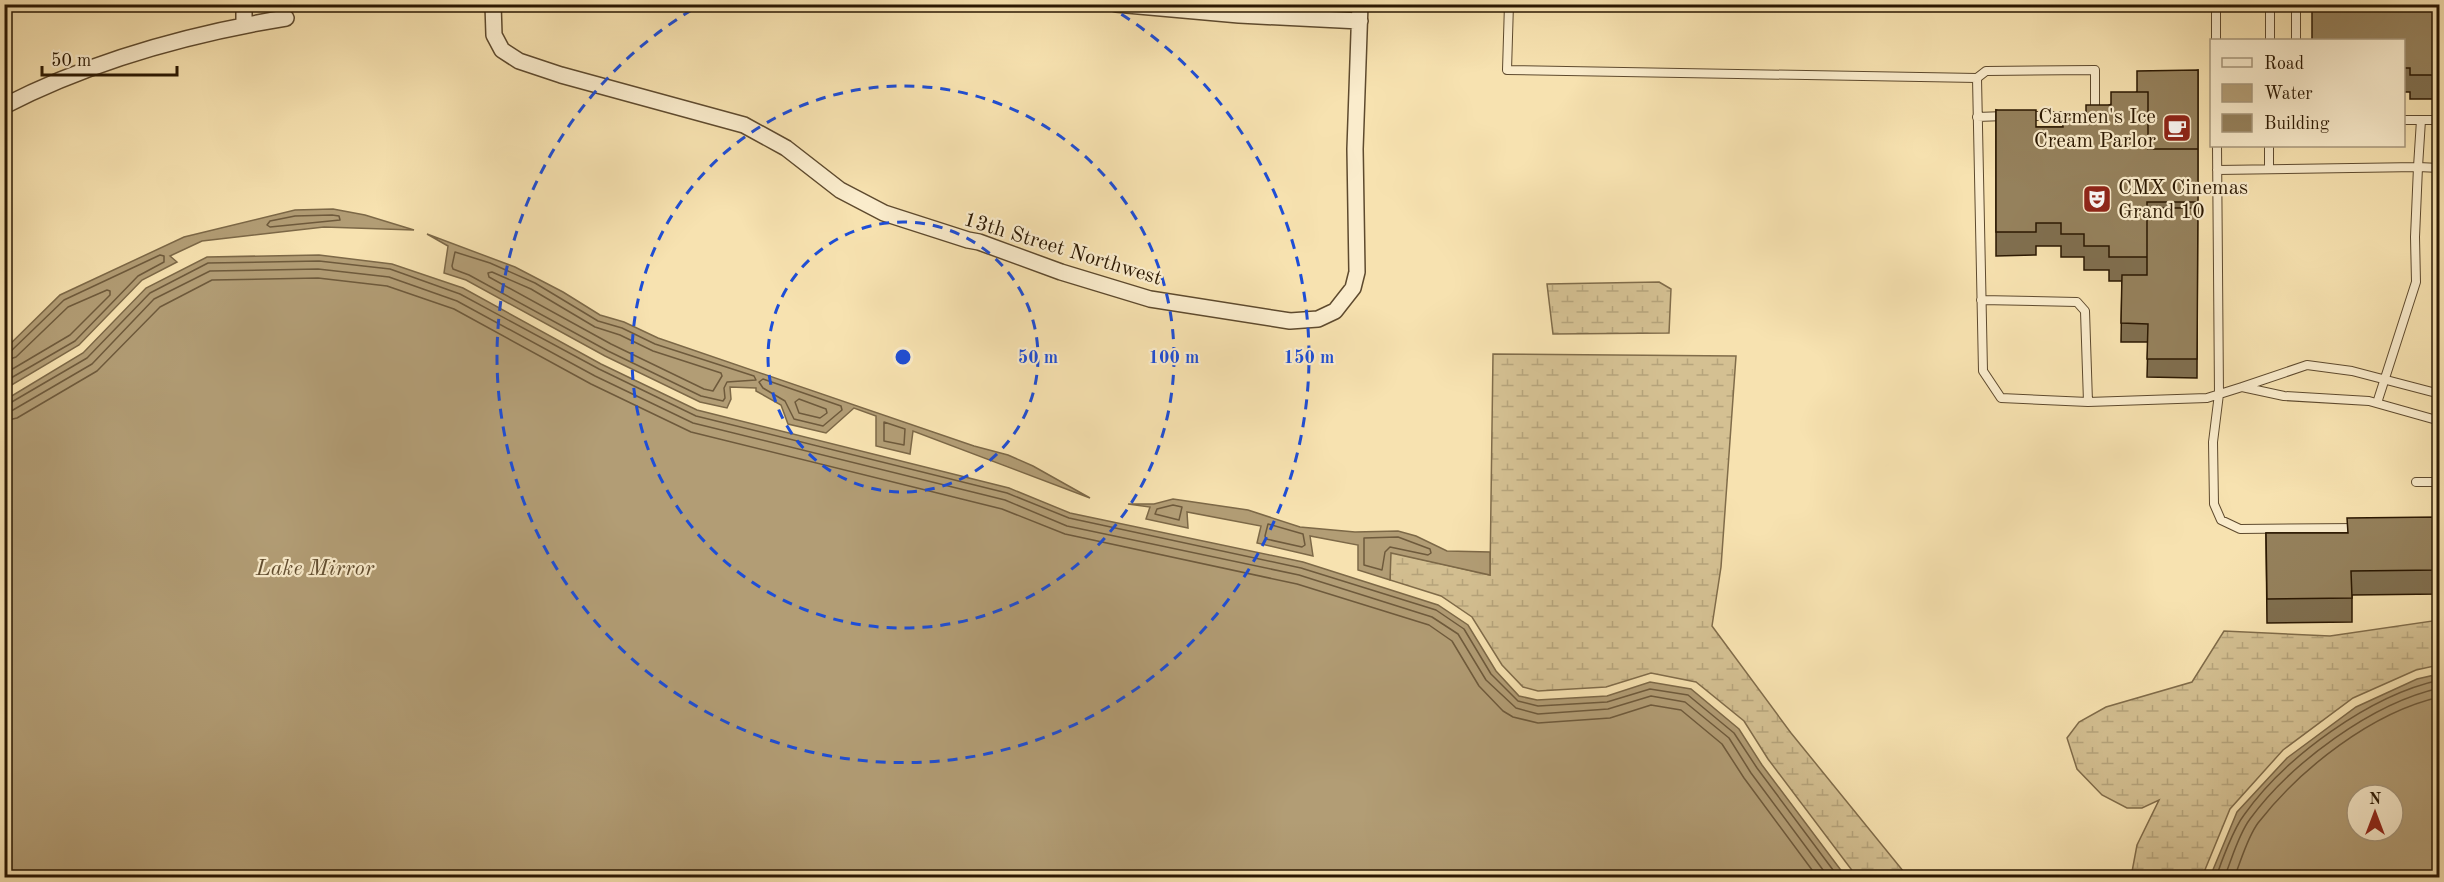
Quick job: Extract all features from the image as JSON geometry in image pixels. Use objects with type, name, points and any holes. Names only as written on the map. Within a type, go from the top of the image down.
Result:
[{"type":"street","points":[[244,4],[244,25]]},
{"type":"street","name":"13th Street Northwest","points":[[492,4],[494,35],[502,50],[533,66],[744,125],[786,148],[840,190],[884,213],[1150,299],[1238,314],[1304,321],[1318,319],[1335,311],[1353,288],[1357,272],[1355,149],[1360,4]]},
{"type":"street","points":[[1116,4],[1239,15],[1360,21]]},
{"type":"street","points":[[4,106],[84,69],[127,54],[244,25],[286,18]]},
{"type":"lane","points":[[1509,4],[1507,70],[1977,78],[1986,71],[2095,70],[2094,116],[2024,116]]},
{"type":"lane","points":[[2216,4],[2216,39]]},
{"type":"lane","points":[[2270,4],[2270,39]]},
{"type":"lane","points":[[2296,4],[2296,39]]},
{"type":"lane","points":[[1977,78],[1983,371],[2001,398],[2088,402],[2206,398],[2307,365],[2352,371],[2439,394]]},
{"type":"lane","points":[[1977,117],[2013,116]]},
{"type":"lane","points":[[2405,120],[2439,120]]},
{"type":"lane","points":[[2377,403],[2416,282],[2415,237],[2421,120]]},
{"type":"lane","points":[[2217,147],[2219,394],[2213,442],[2214,504],[2221,520],[2240,529],[2369,528]]},
{"type":"lane","points":[[2269,147],[2269,169]]},
{"type":"lane","points":[[2217,170],[2439,168]]},
{"type":"lane","points":[[1981,300],[2077,302],[2085,311],[2088,402]]},
{"type":"lane","points":[[2242,387],[2284,396],[2369,401],[2439,421]]},
{"type":"lane","points":[[2416,482],[2439,482]]},
{"type":"green space","points":[[1659,282],[1671,289],[1669,333],[1553,334],[1547,284]]},
{"type":"green space","points":[[1493,354],[1736,356],[1721,567],[1712,626],[1791,733],[1908,877],[1857,877],[1768,759],[1744,721],[1696,682],[1651,673],[1606,687],[1538,691],[1523,687],[1502,665],[1472,617],[1441,596],[1390,580],[1390,552],[1490,575]]},
{"type":"green space","points":[[2439,620],[2439,665],[2416,670],[2353,698],[2283,750],[2230,809],[2202,877],[2131,877],[2137,845],[2159,800],[2142,808],[2127,808],[2102,795],[2077,769],[2067,738],[2079,722],[2106,707],[2192,682],[2224,631],[2330,636]]},
{"type":"water","points":[[333,209],[365,215],[414,230],[324,227],[202,241],[170,256],[177,262],[142,280],[79,345],[5,389],[5,349],[60,295],[184,237],[295,210]]},
{"type":"water","points":[[427,234],[515,267],[563,292],[600,315],[624,322],[658,338],[974,446],[1008,455],[1033,466],[1090,498],[913,431],[910,454],[876,446],[876,416],[854,408],[826,433],[788,424],[781,405],[756,391],[756,388],[730,387],[731,399],[727,408],[700,402],[605,356],[466,280],[444,273],[448,246]]},
{"type":"water","name":"Lake Mirror","points":[[319,255],[392,264],[463,288],[601,364],[697,410],[1009,488],[1070,513],[1303,562],[1438,605],[1468,625],[1496,671],[1519,696],[1537,700],[1607,696],[1650,682],[1691,689],[1739,729],[1762,765],[1846,877],[5,877],[5,400],[83,353],[146,288],[207,257]]},
{"type":"water","points":[[1173,499],[1248,510],[1300,527],[1355,532],[1398,531],[1416,536],[1447,551],[1490,552],[1490,575],[1391,553],[1390,580],[1358,570],[1358,545],[1310,536],[1313,556],[1257,543],[1261,526],[1187,512],[1188,528],[1146,519],[1150,507],[1128,504],[1154,504]]},
{"type":"water","points":[[2439,674],[2439,877],[2210,877],[2237,812],[2287,758],[2356,707],[2417,679]]},
{"type":"building","points":[[2312,4],[2439,4],[2439,56],[2435,56],[2435,75],[2410,75],[2410,68],[2405,68],[2405,39],[2312,39]]},
{"type":"building","points":[[2198,70],[2198,149],[2148,149],[2148,92],[2137,92],[2137,71]]},
{"type":"building","name":"CMX Cinemas Grand 10","points":[[2111,92],[2148,92],[2148,149],[2198,149],[2198,202],[2147,202],[2147,257],[2109,257],[2109,246],[2084,246],[2084,234],[2061,234],[2061,223],[2036,223],[2036,232],[1996,232],[1996,110],[2036,110],[2036,127],[2063,127],[2063,116],[2086,116],[2086,105],[2111,105]]},
{"type":"building","points":[[2147,208],[2198,208],[2197,359],[2147,359],[2148,324],[2121,323],[2122,275],[2147,275]]},
{"type":"building","points":[[2439,517],[2439,570],[2351,571],[2352,598],[2267,599],[2266,533],[2348,533],[2347,518]]},
{"type":"place","name":"Carmen's Ice Cream Parlor","points":[[2177,128]]},
{"type":"place","name":"CMX Cinemas Grand 10","points":[[2097,199]]}]
